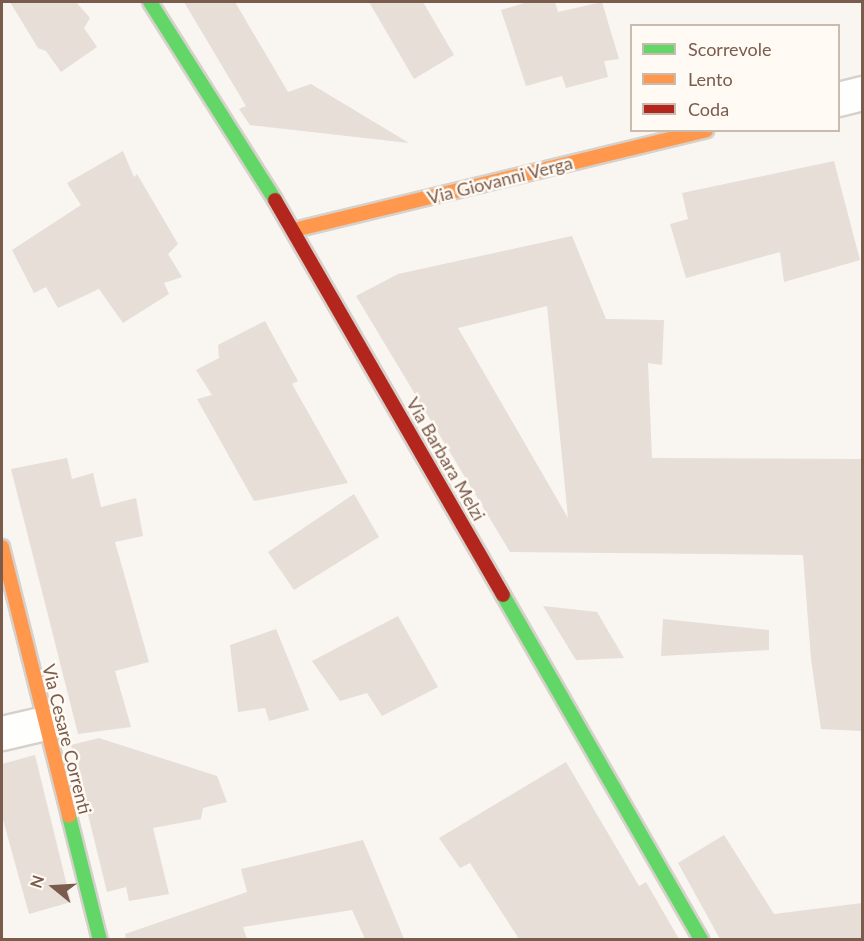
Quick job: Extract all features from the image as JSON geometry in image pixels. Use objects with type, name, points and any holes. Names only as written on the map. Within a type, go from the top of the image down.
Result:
[{"type":"street","name":"Via Barbara Melzi","points":[[150,2],[294,230],[701,939]]},
{"type":"street","points":[[840,98],[862,93]]},
{"type":"street","name":"Via Giovanni Verga","points":[[294,230],[698,132]]},
{"type":"street","name":"Via Cesare Correnti","points":[[2,547],[100,939]]},
{"type":"street","points":[[2,733],[45,723]]},
{"type":"building","points":[[10,2],[76,2],[90,18],[84,28],[97,47],[61,72],[46,51],[38,48]]},
{"type":"building","points":[[184,2],[235,2],[288,92],[311,84],[409,143],[250,125],[239,109],[246,106]]},
{"type":"building","points":[[369,2],[423,2],[454,55],[414,79]]},
{"type":"building","points":[[528,2],[555,2],[558,12],[602,2],[619,59],[604,61],[608,77],[566,88],[562,76],[526,86],[501,10]]},
{"type":"building","points":[[123,151],[134,177],[137,174],[178,244],[168,254],[182,277],[164,283],[169,294],[123,323],[99,289],[58,308],[46,287],[34,293],[12,250],[81,205],[67,183]]},
{"type":"building","points":[[834,161],[860,260],[784,282],[780,252],[686,278],[670,224],[688,219],[682,193]]},
{"type":"building","points":[[572,236],[606,319],[664,320],[662,365],[648,363],[652,458],[862,459],[862,731],[821,729],[811,659],[803,555],[510,552],[356,296],[398,274]],"holes":[[[547,306],[568,518],[458,328]]]},
{"type":"building","points":[[265,321],[298,381],[292,384],[348,483],[254,501],[197,399],[212,395],[196,370],[219,358],[218,345]]},
{"type":"building","points":[[67,458],[72,479],[93,473],[101,507],[136,498],[143,536],[115,542],[149,662],[115,671],[131,727],[78,734],[11,469]]},
{"type":"building","points":[[354,494],[379,537],[294,590],[268,552]]},
{"type":"building","points":[[543,606],[597,612],[624,658],[576,660]]},
{"type":"building","points":[[398,616],[438,687],[382,716],[367,693],[340,701],[312,661]]},
{"type":"building","points":[[663,619],[769,630],[769,650],[661,656]]},
{"type":"building","points":[[276,629],[309,710],[269,721],[265,708],[238,712],[230,645]]},
{"type":"building","points":[[99,738],[217,776],[227,802],[203,808],[201,819],[153,828],[169,894],[129,901],[126,887],[107,892],[71,745]]},
{"type":"building","points":[[35,755],[71,902],[29,914],[2,816],[2,764]]},
{"type":"building","points":[[566,762],[639,886],[646,882],[679,939],[519,939],[470,863],[460,868],[439,838]]},
{"type":"building","points":[[724,835],[774,914],[862,903],[862,939],[720,939],[678,863]]},
{"type":"building","points":[[363,840],[404,939],[365,939],[352,910],[243,927],[247,939],[126,939],[125,934],[247,892],[241,869]]},
{"type":"traffic: fast","points":[[150,2],[275,200]]},
{"type":"traffic: fast","points":[[503,595],[701,940]]},
{"type":"traffic: fast","points":[[69,816],[100,940]]},
{"type":"traffic: slow","points":[[294,230],[698,132]]},
{"type":"traffic: slow","points":[[2,547],[69,816]]},
{"type":"traffic: jam","points":[[275,200],[503,595]]}]
